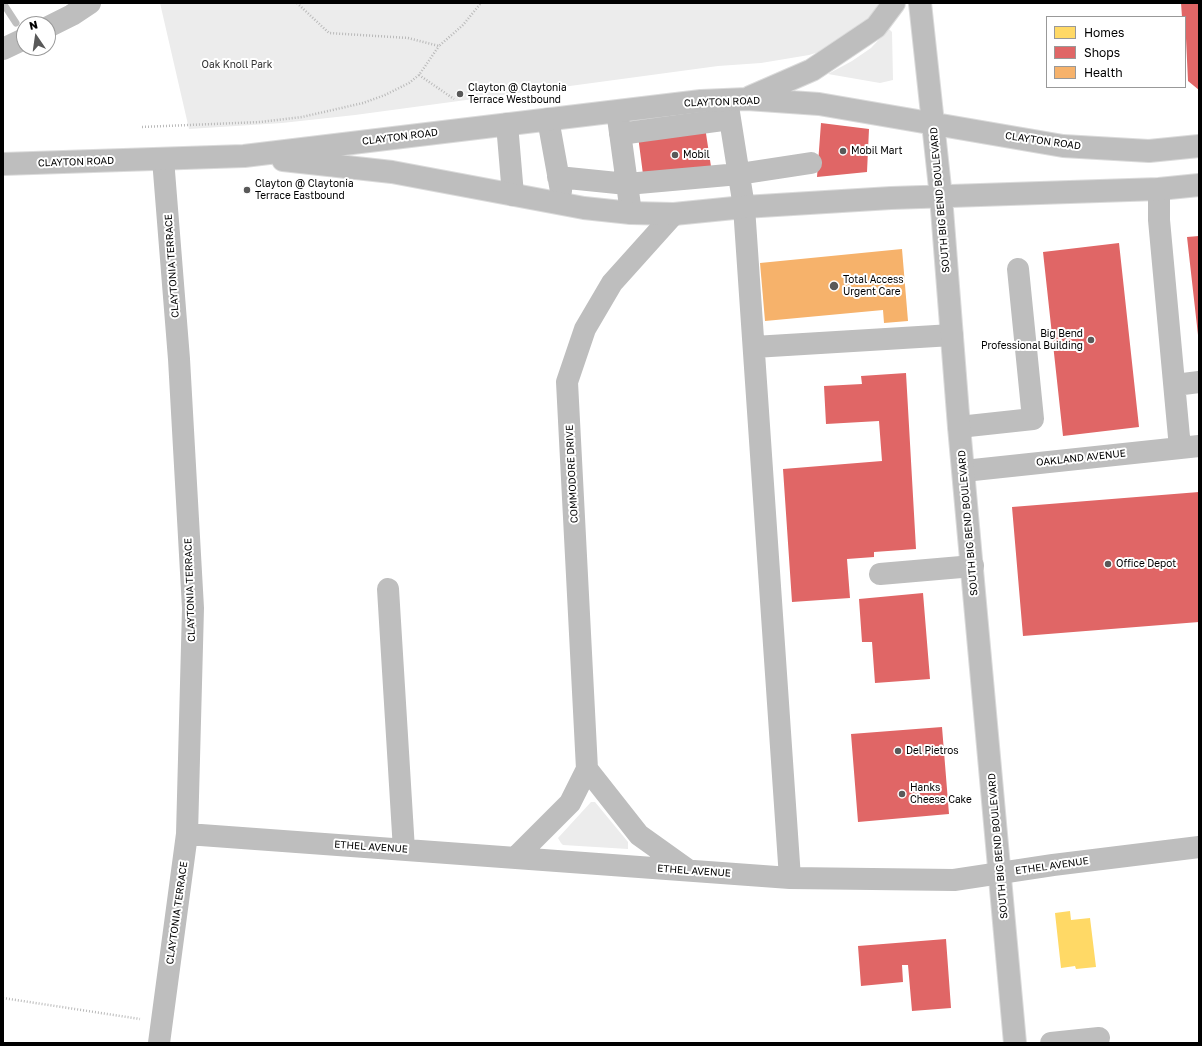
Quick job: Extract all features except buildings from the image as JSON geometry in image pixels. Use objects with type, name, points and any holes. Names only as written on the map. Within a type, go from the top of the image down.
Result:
[{"type":"main road","points":[[56,23],[72,16],[90,3]]},
{"type":"main road","points":[[620,134],[735,106],[812,70],[876,27],[894,3]]},
{"type":"main road","name":"SOUTH BIG BEND BOULEVARD","points":[[920,3],[941,197],[959,427],[1001,873],[1015,1043]]},
{"type":"main road","points":[[3,49],[16,43]]},
{"type":"main road","name":"CLAYTON ROAD","points":[[3,164],[244,156],[701,101],[735,106],[819,104],[1063,146],[1149,151],[1199,146]]},
{"type":"main road","points":[[735,106],[739,174],[744,207],[754,347],[790,878]]},
{"type":"main road","points":[[617,111],[631,213]]},
{"type":"main road","points":[[548,120],[563,204]]},
{"type":"main road","points":[[507,124],[513,195]]},
{"type":"main road","name":"CLAYTON ROAD","points":[[244,156],[392,172],[563,204],[631,213],[674,214],[744,207],[941,197],[1159,189],[1199,185]]},
{"type":"main road","name":"CLAYTONIA TERRACE","points":[[160,1033],[187,834],[192,608],[178,351],[163,159]]},
{"type":"main road","points":[[558,177],[627,184],[739,174],[811,164]]},
{"type":"main road","points":[[1159,189],[1159,220],[1174,385],[1190,447]]},
{"type":"main road","name":"COMMODORE DRIVE","points":[[516,857],[570,804],[587,769],[567,382],[586,329],[612,283],[674,214]]},
{"type":"main road","points":[[959,427],[1033,419],[1018,269]]},
{"type":"main road","points":[[754,347],[952,335]]},
{"type":"main road","points":[[1174,385],[1199,382]]},
{"type":"main road","name":"OAKLAND AVENUE","points":[[964,471],[1190,447]]},
{"type":"main road","points":[[880,574],[973,566]]},
{"type":"main road","points":[[388,589],[404,850]]},
{"type":"main road","points":[[587,769],[639,835],[688,870]]},
{"type":"main road","name":"ETHEL AVENUE","points":[[187,834],[790,878],[954,880],[1199,847]]},
{"type":"main road","points":[[1051,1043],[1099,1038]]},
{"type":"path","points":[[297,3],[329,33],[408,38],[439,46]]},
{"type":"path","points":[[142,127],[260,122],[302,117],[370,101],[409,83],[419,75],[439,46],[463,25],[481,3]]},
{"type":"path","points":[[419,75],[454,100]]},
{"type":"path","points":[[3,998],[160,1033]]},
{"type":"green space","name":"Oak Knoll Park","points":[[160,3],[879,3],[873,13],[858,30],[832,48],[809,55],[761,63],[718,66],[355,115],[282,123],[189,129]]},
{"type":"green space","points":[[889,29],[892,32],[893,80],[880,83],[828,74],[852,61],[871,48]]},
{"type":"green space","points":[[591,802],[595,802],[628,842],[628,849],[563,845],[561,843],[558,838]]},
{"type":"waterway","points":[[3,3],[16,23]]},
{"type":"place","name":"Clayton @ Claytonia Terrace Westbound","points":[[460,94]]},
{"type":"place","name":"Mobil Mart","points":[[843,151]]},
{"type":"place","name":"Mobil","points":[[675,155]]},
{"type":"place","name":"Clayton @ Claytonia Terrace Eastbound","points":[[247,190]]},
{"type":"place","name":"Total Access Urgent Care","points":[[834,286]]},
{"type":"place","name":"Big Bend Professional Building","points":[[1091,340]]},
{"type":"place","name":"Office Depot","points":[[1108,564]]},
{"type":"place","name":"Del Pietros","points":[[898,751]]},
{"type":"place","name":"Hanks Cheese Cake","points":[[902,794]]}]
